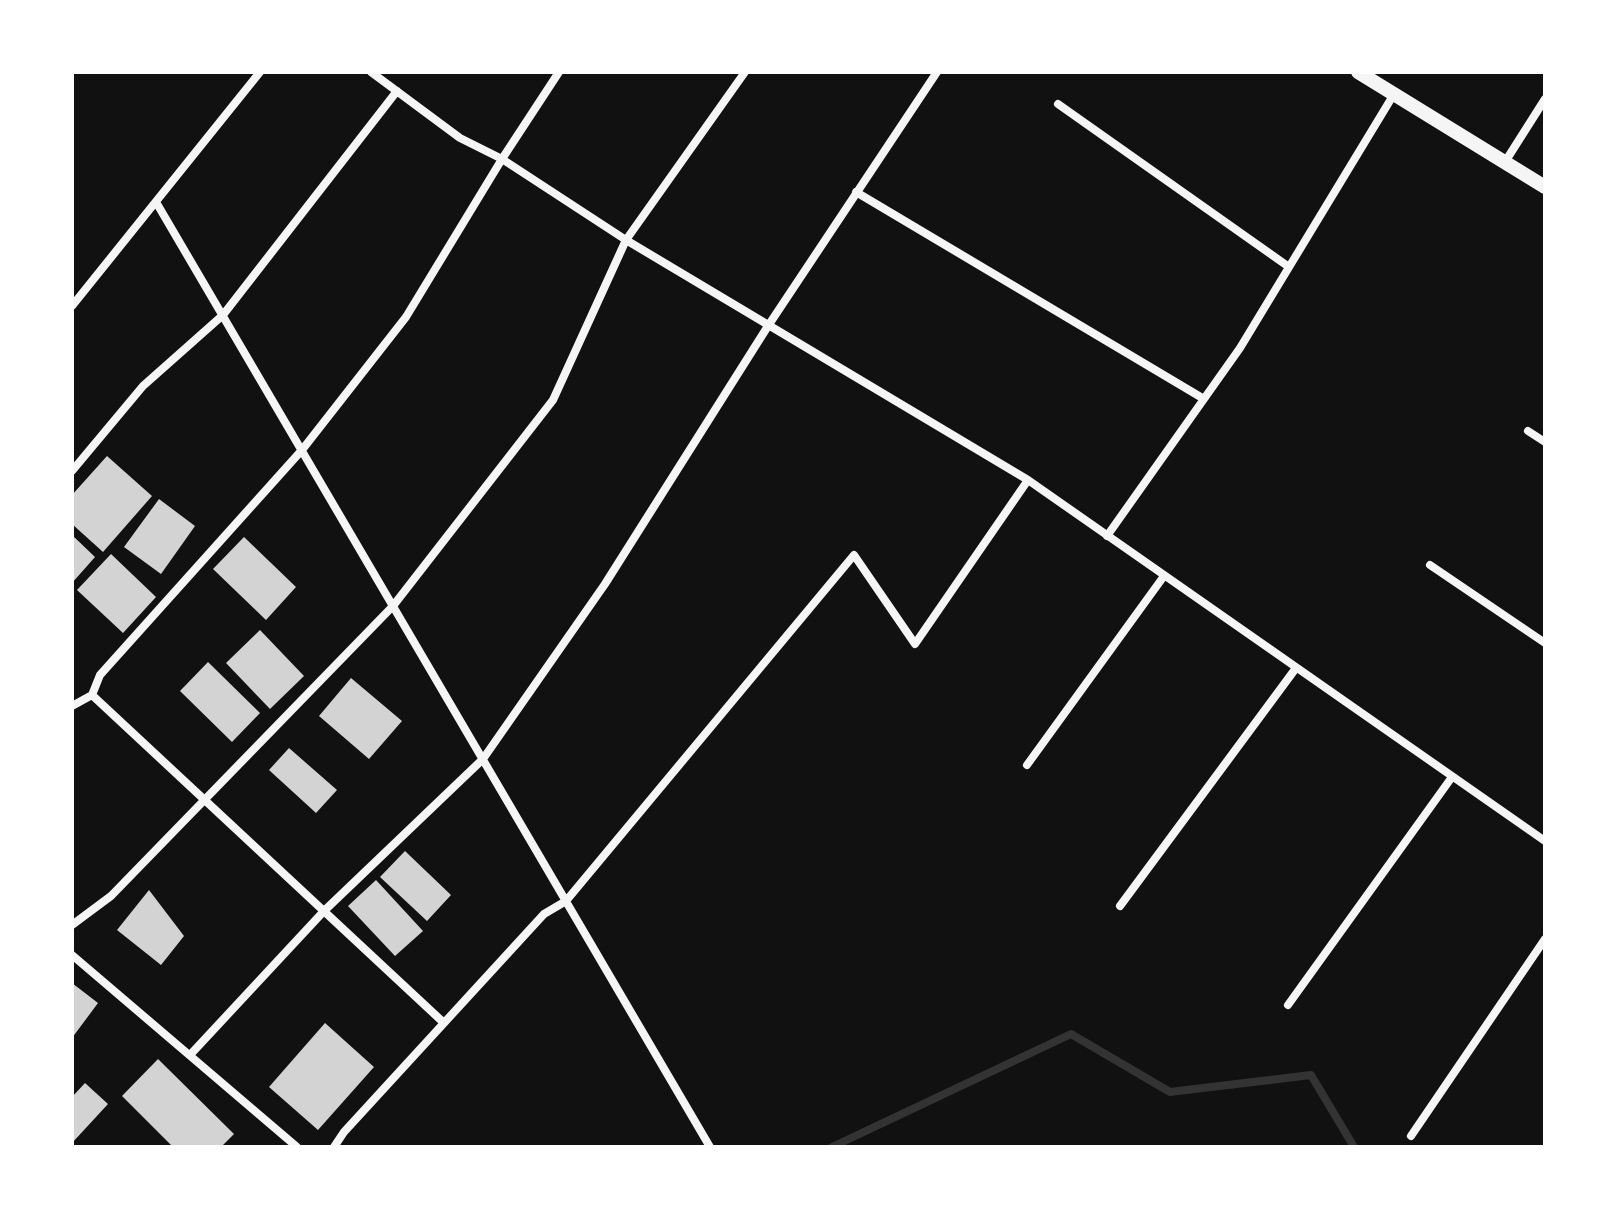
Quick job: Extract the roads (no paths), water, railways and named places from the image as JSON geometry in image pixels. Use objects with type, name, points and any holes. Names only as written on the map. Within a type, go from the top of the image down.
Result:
[{"type":"street","points":[[72,306],[260,72]]},
{"type":"street","points":[[371,72],[460,138],[502,159],[626,240],[1028,480],[1545,841]]},
{"type":"street","points":[[72,706],[92,695],[100,675],[302,450],[406,317],[559,72]]},
{"type":"street","points":[[72,925],[111,896],[393,606],[553,400],[626,240],[745,72]]},
{"type":"street","points":[[190,1055],[324,911],[483,759],[605,584],[768,326],[937,72]]},
{"type":"street","points":[[1358,72],[1545,187]]},
{"type":"street","points":[[72,471],[143,386],[223,315],[397,91]]},
{"type":"street","points":[[1107,536],[1240,348],[1394,94]]},
{"type":"street","points":[[1505,162],[1545,99]]},
{"type":"street","points":[[1058,104],[1289,267]]},
{"type":"street","points":[[856,192],[1204,399]]},
{"type":"street","points":[[156,202],[709,1146]]},
{"type":"street","points":[[1528,431],[1545,442]]},
{"type":"street","points":[[334,1147],[344,1132],[544,914],[566,901],[854,555],[915,644],[1028,480]]},
{"type":"street","points":[[1430,565],[1545,643]]},
{"type":"street","points":[[1027,765],[1164,576]]},
{"type":"street","points":[[1120,906],[1296,668]]},
{"type":"street","points":[[92,695],[444,1023]]},
{"type":"street","points":[[1288,1005],[1452,777]]},
{"type":"street","points":[[1411,1136],[1545,939]]},
{"type":"street","points":[[72,955],[297,1147]]},
{"type":"waterway","points":[[832,1147],[1071,1034],[1170,1092],[1311,1075],[1354,1147]]}]
